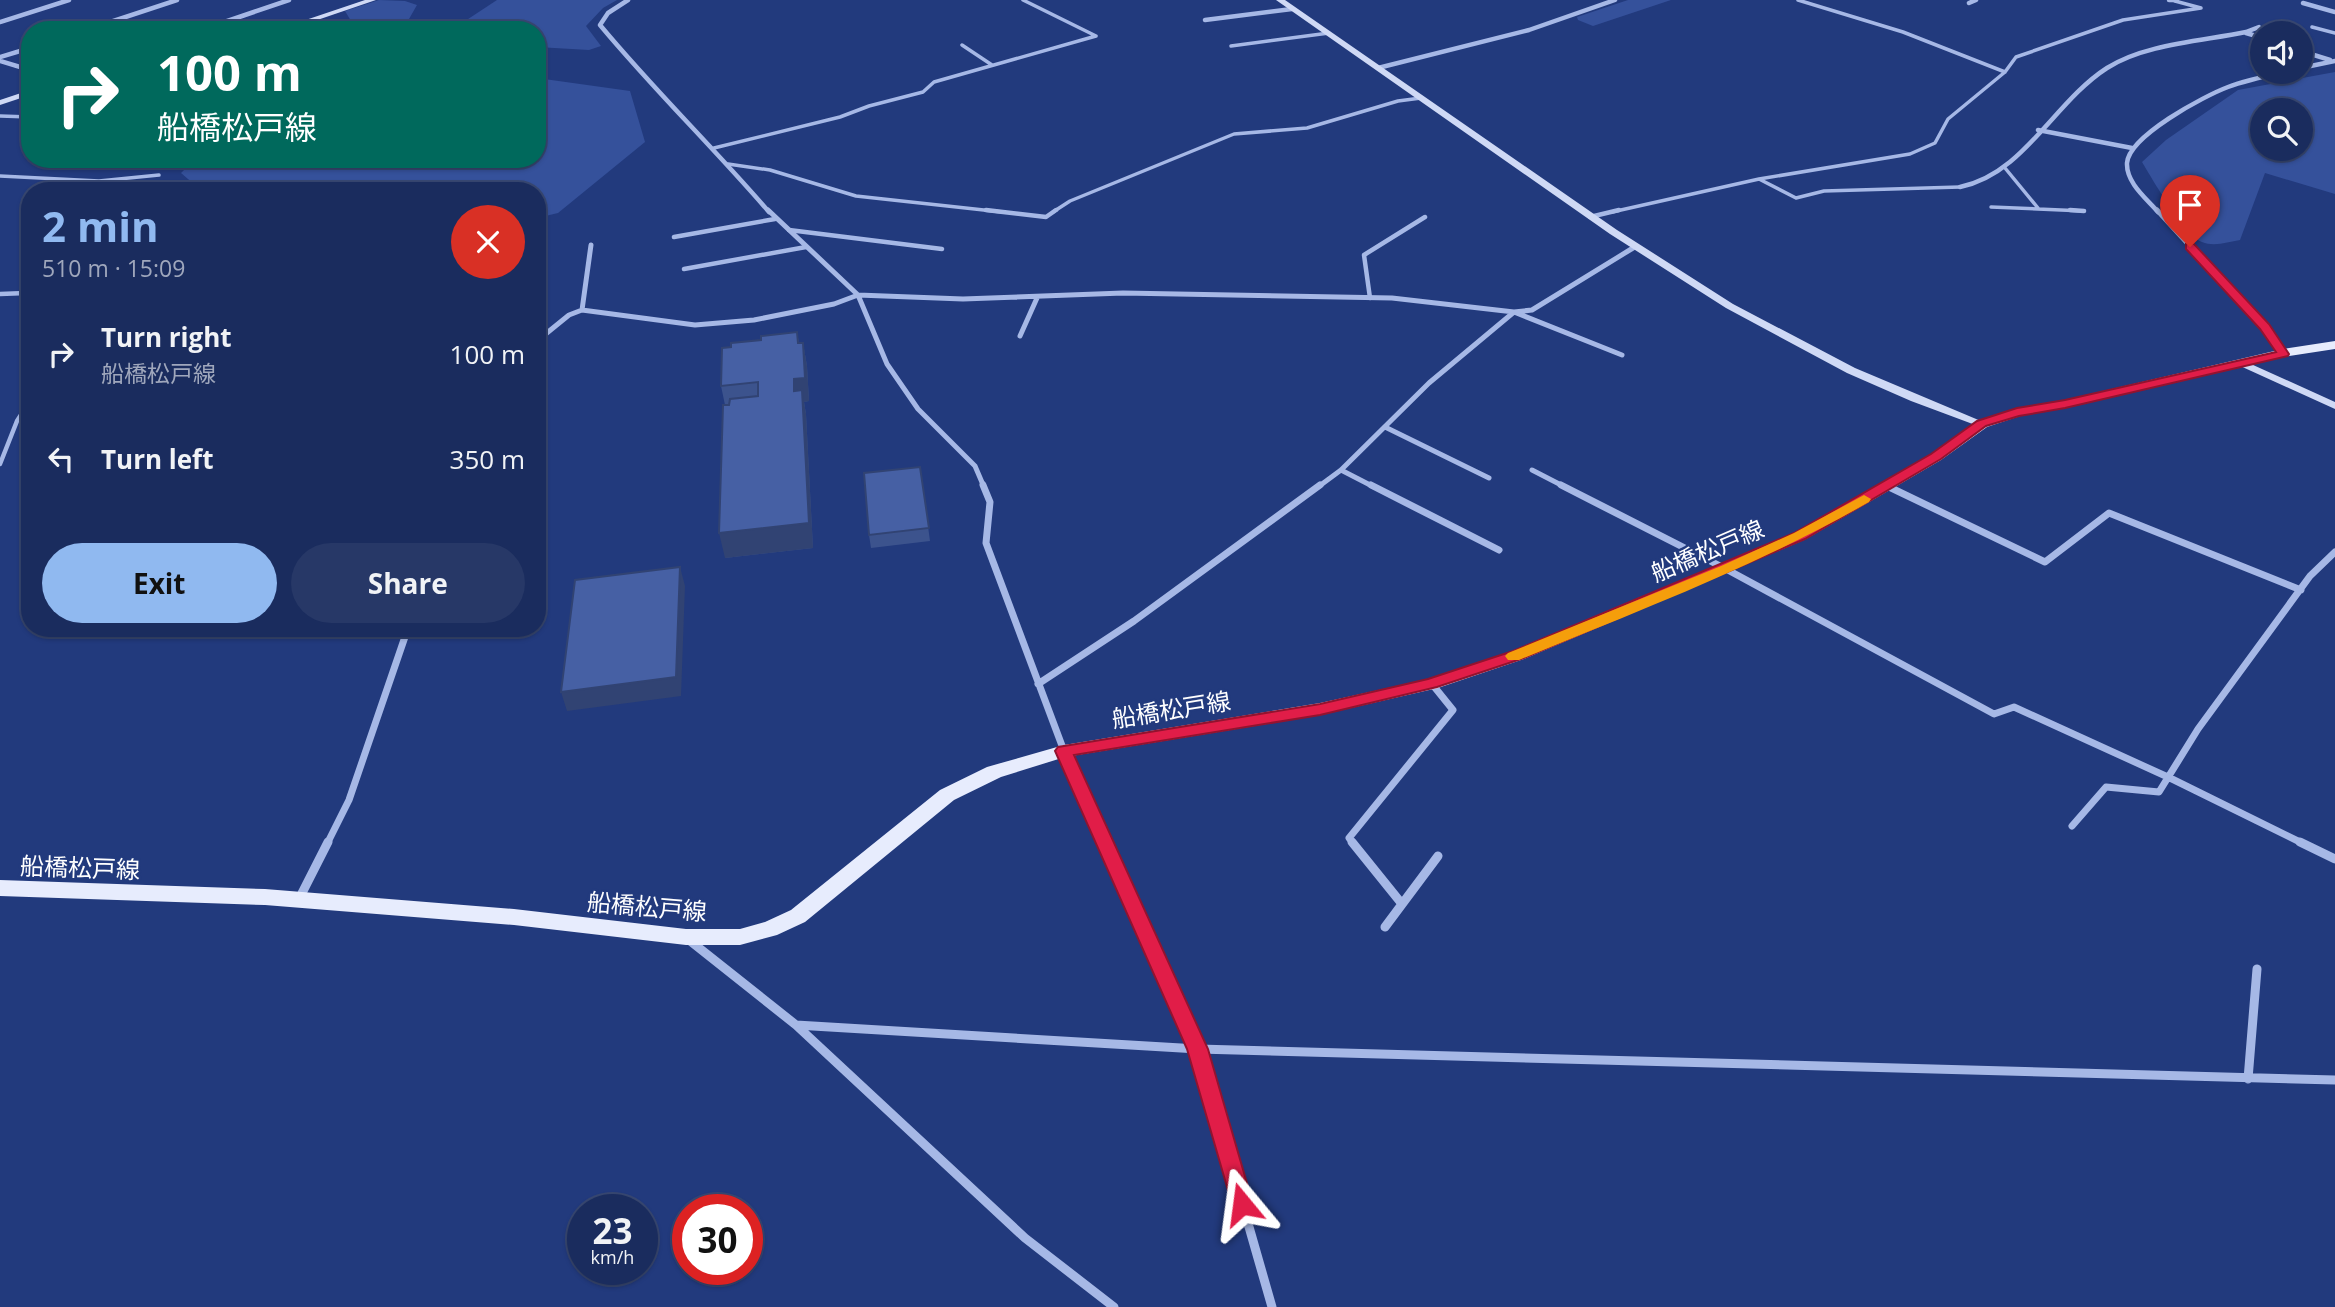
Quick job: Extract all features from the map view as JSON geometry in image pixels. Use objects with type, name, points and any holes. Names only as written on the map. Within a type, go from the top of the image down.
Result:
[{"type":"main road","name":"船橋松戸線","points":[[0,888],[298,900],[514,917],[686,937],[740,937],[770,929],[798,916],[947,795],[994,772],[1064,751],[1320,709],[1432,684],[1518,655],[1800,536],[1936,457],[1982,424],[2017,412],[2335,345]]},
{"type":"street","points":[[0,22],[69,0]]},
{"type":"street","points":[[114,21],[177,0]]},
{"type":"street","points":[[227,21],[289,0]]},
{"type":"street","points":[[308,21],[372,0]]},
{"type":"street","points":[[628,0],[608,13],[600,25],[650,85],[714,148],[775,219],[858,295],[887,364],[918,409],[975,466],[990,502],[986,543],[1038,684],[1064,751],[1198,1049],[1272,1307]]},
{"type":"street","points":[[1280,0],[1633,248],[1752,321],[1815,355],[1920,402],[1982,424]]},
{"type":"street","points":[[1378,68],[1529,30],[1615,0]]},
{"type":"street","points":[[1969,3],[1976,0]]},
{"type":"street","points":[[2169,0],[2176,1]]},
{"type":"street","points":[[2308,0],[2303,4],[2335,12]]},
{"type":"street","points":[[1205,20],[1292,9]]},
{"type":"street","points":[[117,20],[121,21]]},
{"type":"street","points":[[1960,187],[1975,184],[2005,168],[2072,96],[2107,68],[2135,54],[2250,30]]},
{"type":"street","points":[[2246,32],[2250,33]]},
{"type":"street","points":[[0,59],[21,51]]},
{"type":"street","points":[[2313,55],[2334,61]]},
{"type":"street","points":[[0,59],[21,67]]},
{"type":"street","points":[[2313,65],[2334,61]]},
{"type":"street","points":[[2250,80],[2215,92],[2132,148],[2127,161],[2128,172],[2137,189],[2264,327],[2283,354]]},
{"type":"street","points":[[0,103],[21,95]]},
{"type":"street","points":[[2038,130],[2132,148]]},
{"type":"street","points":[[582,310],[591,246]]},
{"type":"street","points":[[546,334],[569,315],[582,310],[695,325],[754,320],[834,304],[858,295],[963,299],[1123,293],[1370,298],[1514,312],[1532,310],[1633,248]]},
{"type":"street","points":[[1020,336],[1037,298]]},
{"type":"street","points":[[1514,312],[1622,355]]},
{"type":"street","points":[[1038,684],[1133,621],[1341,470],[1429,383],[1514,312]]},
{"type":"street","points":[[2242,363],[2335,406]]},
{"type":"street","points":[[1385,426],[1489,478]]},
{"type":"street","points":[[1341,470],[1499,550]]},
{"type":"street","points":[[1532,470],[1726,569],[1994,714],[2014,707],[2170,778],[2335,859]]},
{"type":"street","points":[[1887,486],[2045,562],[2109,513],[2301,590]]},
{"type":"street","points":[[2072,826],[2106,787],[2159,792],[2198,729],[2301,590],[2335,552]]},
{"type":"street","points":[[298,900],[349,800],[407,637]]},
{"type":"street","points":[[1402,904],[1349,838],[1453,709],[1432,684]]},
{"type":"street","points":[[1385,928],[1437,856]]},
{"type":"street","points":[[686,937],[796,1026],[1025,1238],[1114,1307]]},
{"type":"street","points":[[2248,1079],[2257,969]]},
{"type":"street","points":[[796,1026],[1198,1049],[2335,1080]]},
{"type":"lane","points":[[714,148],[840,117],[869,106],[923,92],[934,82],[1096,36],[1023,0]]},
{"type":"lane","points":[[1798,0],[1933,41],[2006,72]]},
{"type":"lane","points":[[1590,217],[1759,179],[1910,154],[1935,143],[1948,119],[2006,72],[2016,57],[2123,20],[2201,8],[2176,1]]},
{"type":"lane","points":[[2313,27],[2335,33]]},
{"type":"lane","points":[[1231,46],[1329,33]]},
{"type":"lane","points":[[962,45],[992,65]]},
{"type":"lane","points":[[728,164],[770,170],[856,196],[1046,217],[1070,201],[1234,134],[1307,128],[1398,101],[1420,98]]},
{"type":"lane","points":[[0,116],[21,117]]},
{"type":"lane","points":[[2005,168],[2038,208]]},
{"type":"lane","points":[[0,176],[99,181],[159,176]]},
{"type":"lane","points":[[1759,179],[1796,198],[1824,191],[1960,187]]},
{"type":"lane","points":[[1992,207],[2084,211]]},
{"type":"lane","points":[[1370,298],[1364,255],[1425,217]]},
{"type":"lane","points":[[674,237],[775,219]]},
{"type":"lane","points":[[787,230],[942,249]]},
{"type":"lane","points":[[684,269],[806,247]]},
{"type":"lane","points":[[0,294],[21,293]]},
{"type":"lane","points":[[0,464],[21,415]]},
{"type":"shaded area","points":[[379,0],[405,1],[417,5],[408,21],[351,21],[345,11]]},
{"type":"shaded area","points":[[497,0],[617,0],[603,8],[586,26],[601,46],[589,50],[546,48],[546,21],[465,21]]},
{"type":"shaded area","points":[[1628,0],[1671,0],[1593,26],[1578,20],[1577,17]]},
{"type":"shaded area","points":[[2335,72],[2335,194],[2265,173],[2240,240],[2221,244],[2202,242],[2178,218],[2142,162],[2166,140],[2238,90],[2270,84],[2313,84],[2313,76]]},
{"type":"shaded area","points":[[546,79],[630,91],[645,142],[558,213],[546,216],[546,182],[192,182],[181,173],[186,168],[546,168]]},
{"type":"building","points":[[797,332],[798,343],[803,343],[805,378],[794,379],[794,391],[802,390],[809,523],[719,533],[723,405],[729,405],[730,399],[758,396],[758,382],[721,386],[722,348],[731,347],[731,343],[761,340],[761,336]]},
{"type":"building","points":[[920,467],[929,528],[869,535],[864,473]]},
{"type":"building","points":[[680,567],[676,677],[561,692],[575,580]]},
{"type":"slow traffic","points":[[1513,656],[1800,536],[1864,499]]},
{"type":"route","points":[[1242,1204],[1198,1049],[1064,751],[1320,709],[1432,684],[1518,655],[1800,536],[1936,457],[1982,424],[2017,412],[2065,404],[2283,354],[2264,327],[2190,247]]}]
